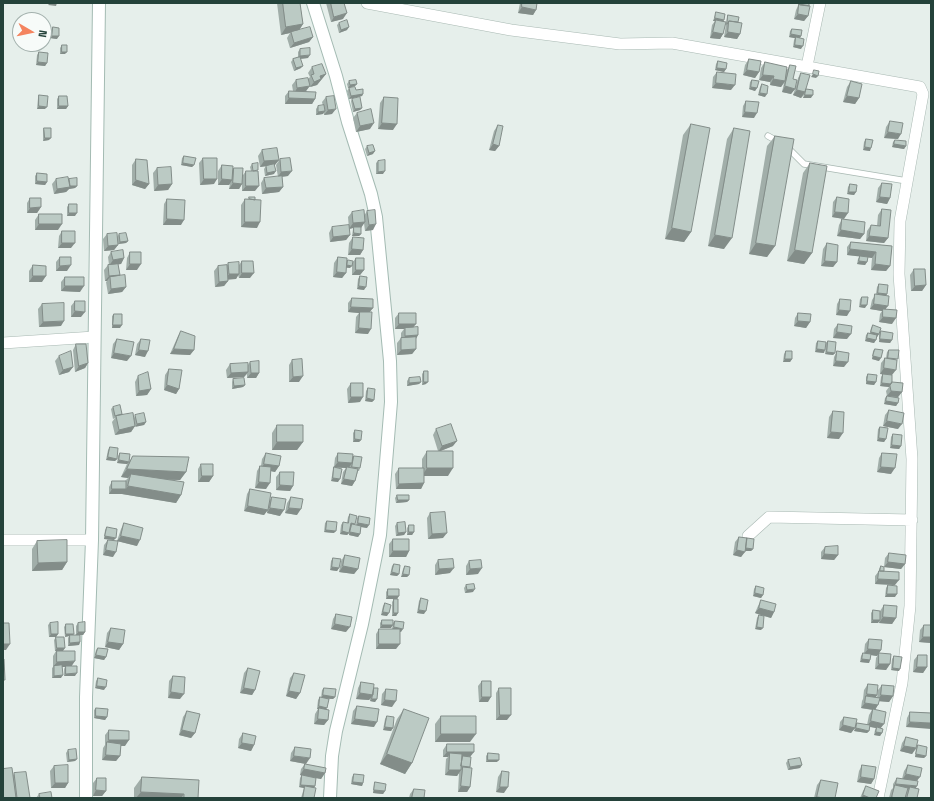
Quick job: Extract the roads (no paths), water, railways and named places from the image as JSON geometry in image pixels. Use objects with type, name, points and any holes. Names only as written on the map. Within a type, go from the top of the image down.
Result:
[{"type":"street","points":[[86,798],[86,697],[92,540],[99,3]]},
{"type":"street","points":[[313,3],[336,76],[348,122],[372,194],[376,217],[390,374],[391,402],[380,534],[362,624],[336,731],[332,756],[330,798]]},
{"type":"street","points":[[367,3],[511,30],[620,44],[672,43],[920,87],[923,94],[900,221],[899,274],[912,459],[910,606],[902,683],[878,798]]},
{"type":"street","points":[[807,66],[820,3]]},
{"type":"street","points":[[3,343],[94,337]]},
{"type":"street","points":[[748,536],[769,516],[912,520]]},
{"type":"street","points":[[3,540],[92,540]]},
{"type":"lane","points":[[768,136],[789,147],[804,164],[907,181]]}]
